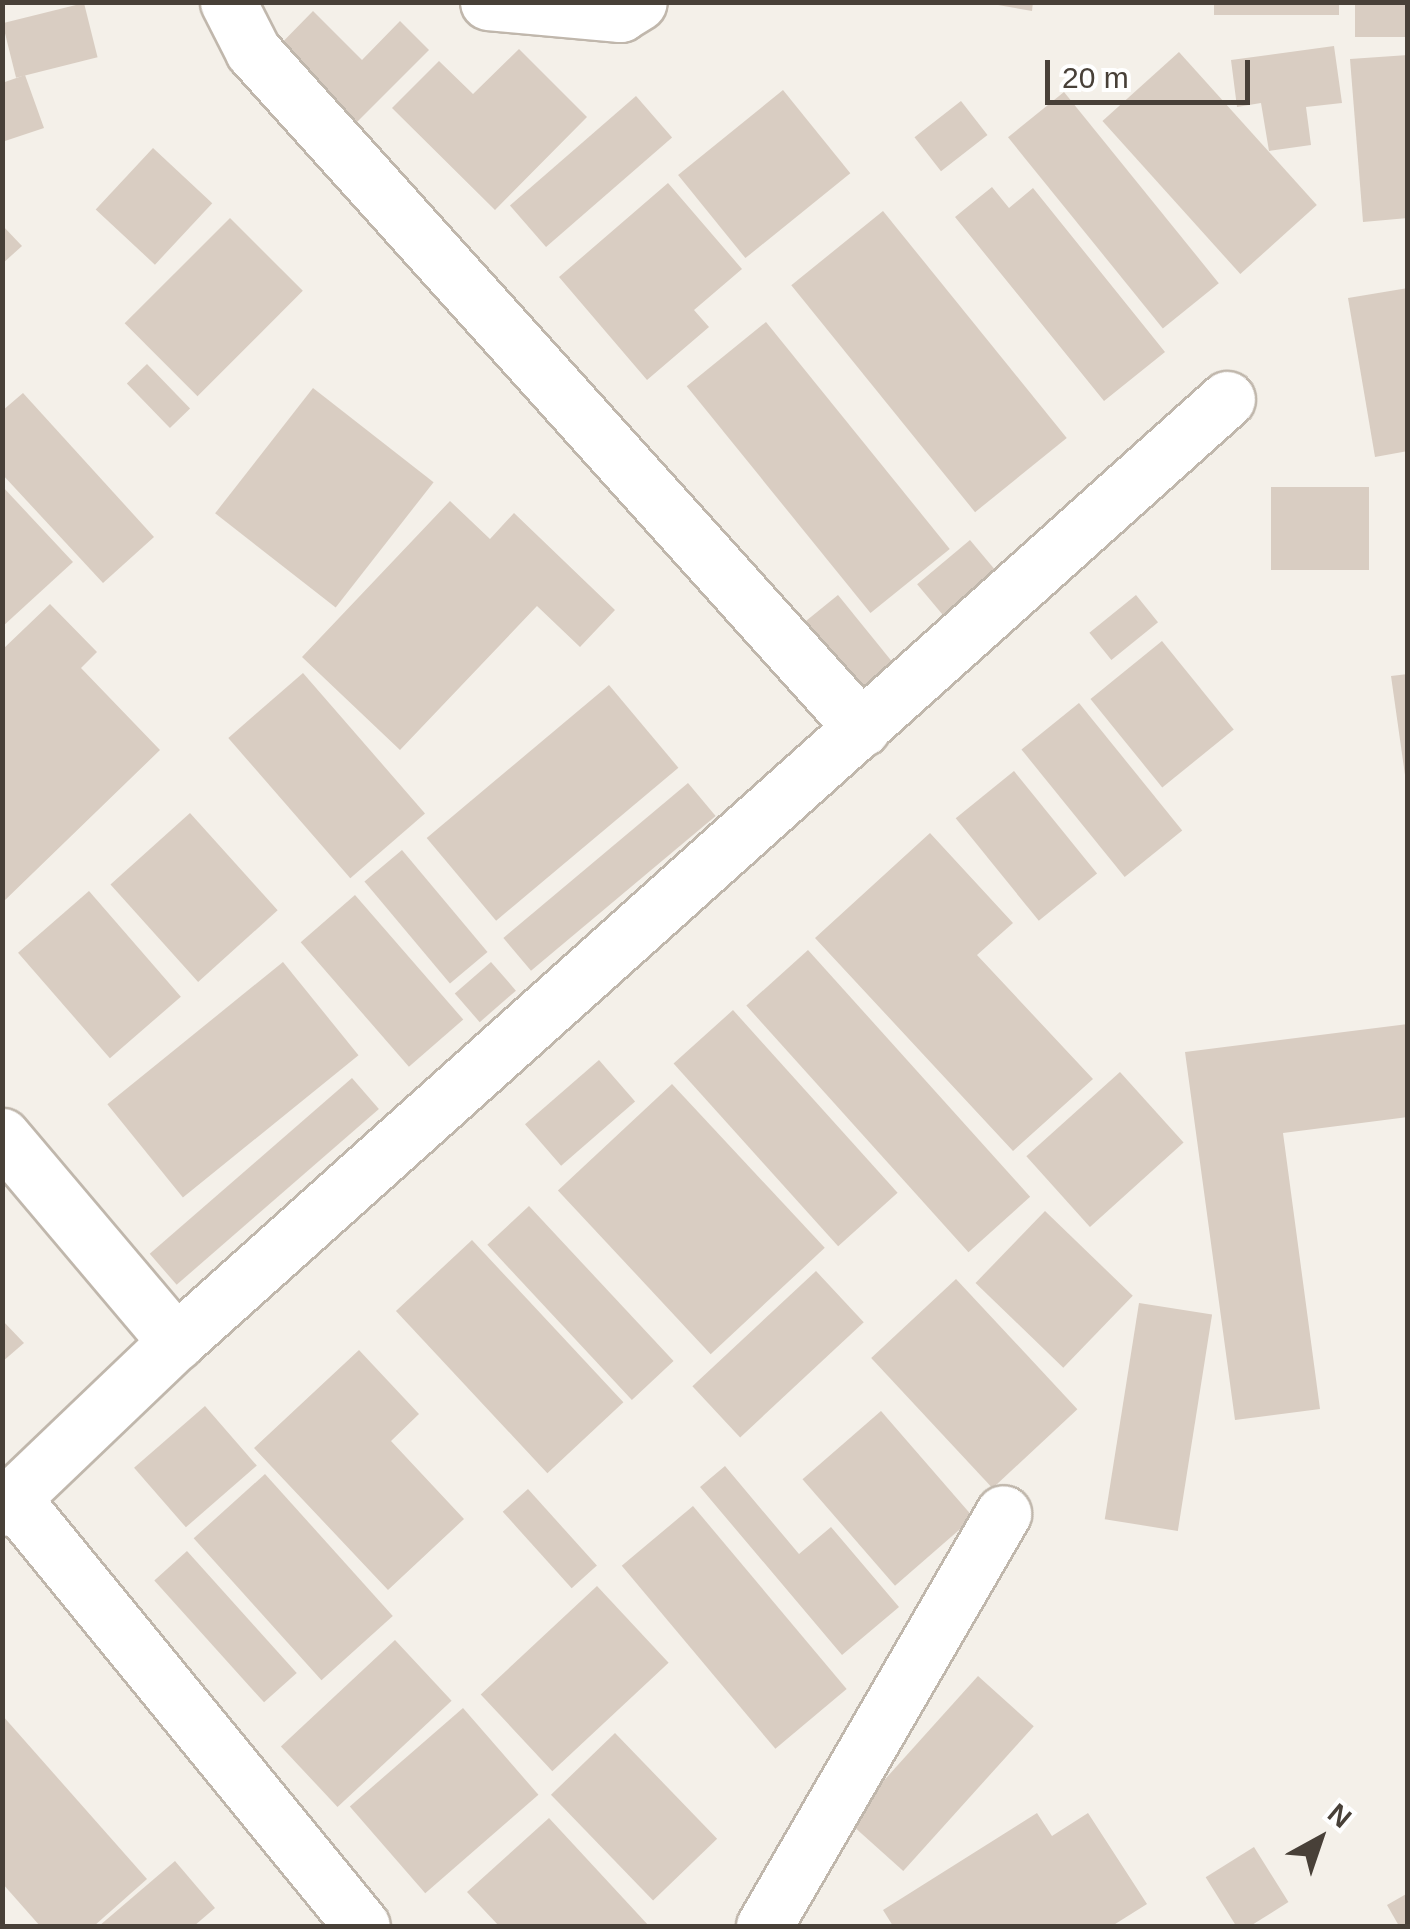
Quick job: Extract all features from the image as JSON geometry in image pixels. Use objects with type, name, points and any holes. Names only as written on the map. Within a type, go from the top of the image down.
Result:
[{"type":"street","points":[[228,2],[253,51],[862,728]]},
{"type":"street","points":[[488,2],[620,14],[639,2]]},
{"type":"street","points":[[362,1926],[8,1503],[176,1342],[1228,400]]},
{"type":"street","points":[[2,1136],[176,1342]]},
{"type":"street","points":[[764,1926],[782,1904],[1003,1513]]},
{"type":"building","points":[[981,2],[1033,2],[1032,11]]},
{"type":"building","points":[[1214,2],[1339,2],[1339,15],[1214,15]]},
{"type":"building","points":[[1355,2],[1408,2],[1408,37],[1355,37]]},
{"type":"building","points":[[84,3],[98,57],[16,78],[2,23]]},
{"type":"building","points":[[313,11],[362,60],[400,21],[429,50],[343,136],[266,59]]},
{"type":"building","points":[[1334,46],[1342,103],[1306,107],[1311,145],[1269,151],[1261,103],[1237,107],[1231,60]]},
{"type":"building","points":[[519,49],[587,117],[495,210],[392,108],[439,61],[473,94]]},
{"type":"building","points":[[1179,52],[1317,205],[1240,274],[1102,121]]},
{"type":"building","points":[[1408,55],[1408,218],[1363,222],[1350,59]]},
{"type":"building","points":[[25,75],[44,128],[2,142],[2,83]]},
{"type":"building","points":[[783,90],[850,173],[745,258],[678,175]]},
{"type":"building","points":[[1064,92],[1219,283],[1163,328],[1008,137]]},
{"type":"building","points":[[636,96],[672,138],[546,247],[510,206]]},
{"type":"building","points":[[961,101],[987,135],[941,171],[915,137]]},
{"type":"building","points":[[153,148],[212,203],[155,265],[96,209]]},
{"type":"building","points":[[668,183],[742,269],[694,310],[709,327],[647,380],[559,277]]},
{"type":"building","points":[[992,187],[1009,208],[1033,188],[1165,352],[1104,401],[955,217]]},
{"type":"building","points":[[883,211],[1067,438],[975,512],[791,285]]},
{"type":"building","points":[[230,218],[303,291],[197,396],[125,323]]},
{"type":"building","points":[[2,225],[22,246],[2,264]]},
{"type":"building","points":[[1408,288],[1408,451],[1375,457],[1348,298]]},
{"type":"building","points":[[766,322],[950,549],[870,613],[687,386]]},
{"type":"building","points":[[147,364],[190,409],[170,428],[127,383]]},
{"type":"building","points":[[313,388],[434,482],[336,607],[215,513]]},
{"type":"building","points":[[23,393],[154,537],[103,583],[2,474],[2,411]]},
{"type":"building","points":[[2,486],[73,562],[2,627]]},
{"type":"building","points":[[1271,487],[1369,487],[1369,570],[1271,570]]},
{"type":"building","points":[[450,501],[490,539],[514,513],[615,610],[580,647],[537,606],[400,750],[302,657]]},
{"type":"building","points":[[970,540],[999,574],[946,619],[917,584]]},
{"type":"building","points":[[838,595],[898,670],[863,699],[802,624]]},
{"type":"building","points":[[1136,595],[1158,622],[1111,660],[1089,633]]},
{"type":"building","points":[[50,604],[97,652],[81,668],[160,750],[2,903],[2,650]]},
{"type":"building","points":[[1162,641],[1234,730],[1162,787],[1091,699]]},
{"type":"building","points":[[303,673],[425,813],[350,878],[228,738]]},
{"type":"building","points":[[1408,674],[1408,775],[1405,775],[1391,676]]},
{"type":"building","points":[[609,685],[678,768],[496,921],[427,838]]},
{"type":"building","points":[[1079,703],[1182,830],[1125,877],[1021,750]]},
{"type":"building","points":[[1014,771],[1097,874],[1039,921],[956,818]]},
{"type":"building","points":[[688,783],[716,816],[531,971],[503,938]]},
{"type":"building","points":[[190,813],[278,910],[198,982],[110,885]]},
{"type":"building","points":[[930,833],[1013,923],[977,955],[1093,1079],[1013,1151],[815,938]]},
{"type":"building","points":[[402,850],[487,952],[450,983],[364,881]]},
{"type":"building","points":[[89,891],[181,997],[110,1058],[18,953]]},
{"type":"building","points":[[355,895],[463,1020],[409,1067],[301,942]]},
{"type":"building","points":[[808,950],[1030,1197],[968,1252],[746,1006]]},
{"type":"building","points":[[283,962],[359,1055],[183,1197],[107,1104]]},
{"type":"building","points":[[491,962],[516,991],[480,1022],[455,993]]},
{"type":"building","points":[[733,1010],[898,1193],[838,1246],[674,1064]]},
{"type":"building","points":[[1408,1024],[1408,1117],[1283,1133],[1320,1409],[1235,1420],[1185,1052]]},
{"type":"building","points":[[599,1060],[635,1102],[561,1166],[525,1124]]},
{"type":"building","points":[[1120,1072],[1184,1143],[1090,1227],[1026,1156]]},
{"type":"building","points":[[352,1078],[379,1109],[177,1285],[150,1254]]},
{"type":"building","points":[[672,1084],[825,1248],[711,1354],[558,1190]]},
{"type":"building","points":[[529,1206],[674,1361],[632,1400],[487,1245]]},
{"type":"building","points":[[1045,1211],[1133,1296],[1063,1368],[976,1283]]},
{"type":"building","points":[[472,1240],[623,1402],[547,1473],[396,1311]]},
{"type":"building","points":[[816,1271],[864,1322],[740,1437],[692,1386]]},
{"type":"building","points":[[956,1279],[1077,1409],[993,1488],[871,1358]]},
{"type":"building","points":[[1139,1303],[1212,1315],[1178,1531],[1105,1519]]},
{"type":"building","points":[[2,1320],[24,1343],[2,1362]]},
{"type":"building","points":[[359,1350],[419,1414],[391,1441],[464,1519],[388,1590],[254,1448]]},
{"type":"building","points":[[205,1406],[257,1466],[186,1527],[134,1468]]},
{"type":"building","points":[[881,1411],[974,1517],[895,1586],[803,1479]]},
{"type":"building","points":[[725,1466],[799,1554],[831,1527],[899,1607],[842,1655],[700,1487]]},
{"type":"building","points":[[265,1474],[393,1616],[321,1680],[194,1538]]},
{"type":"building","points":[[528,1489],[597,1566],[572,1588],[503,1512]]},
{"type":"building","points":[[693,1506],[847,1689],[775,1749],[622,1566]]},
{"type":"building","points":[[187,1551],[297,1673],[264,1702],[154,1580]]},
{"type":"building","points":[[597,1586],[669,1663],[552,1771],[481,1694]]},
{"type":"building","points":[[395,1640],[452,1701],[338,1807],[281,1746]]},
{"type":"building","points":[[978,1676],[1034,1726],[903,1871],[848,1821]]},
{"type":"building","points":[[463,1708],[538,1795],[425,1893],[350,1806]]},
{"type":"building","points":[[2,1715],[147,1879],[94,1926],[40,1926],[2,1883]]},
{"type":"building","points":[[615,1733],[717,1839],[653,1901],[551,1795]]},
{"type":"building","points":[[1037,1813],[1052,1836],[1088,1813],[1147,1904],[1112,1926],[893,1926],[883,1910]]},
{"type":"building","points":[[549,1818],[649,1926],[499,1926],[467,1892]]},
{"type":"building","points":[[1254,1847],[1288,1902],[1250,1926],[1236,1926],[1206,1877]]},
{"type":"building","points":[[175,1861],[215,1908],[194,1926],[99,1926]]},
{"type":"building","points":[[1408,1893],[1408,1926],[1399,1926],[1387,1905]]}]
